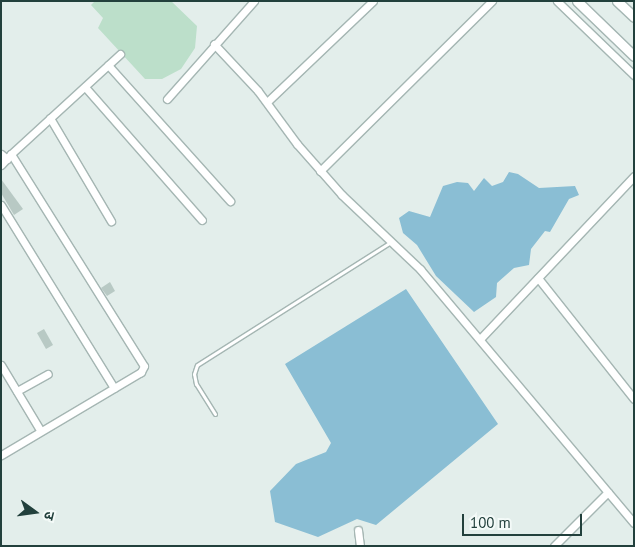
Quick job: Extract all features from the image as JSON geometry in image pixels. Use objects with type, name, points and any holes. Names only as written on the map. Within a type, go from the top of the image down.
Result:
[{"type":"street","points":[[167,99],[199,66],[214,44],[254,1]]},
{"type":"street","points":[[267,102],[373,1]]},
{"type":"street","points":[[320,171],[492,1]]},
{"type":"street","points":[[557,1],[634,75]]},
{"type":"street","points":[[577,1],[634,56]]},
{"type":"street","points":[[617,1],[634,17]]},
{"type":"street","points":[[214,44],[267,102],[320,171],[392,241],[480,339],[634,523]]},
{"type":"street","points":[[1,454],[141,372],[143,363],[5,158],[120,54]]},
{"type":"street","points":[[108,65],[230,201]]},
{"type":"street","points":[[85,86],[202,220]]},
{"type":"street","points":[[50,118],[111,221]]},
{"type":"street","points":[[480,339],[634,176]]},
{"type":"street","points":[[1,205],[114,388]]},
{"type":"street","points":[[538,278],[634,398]]},
{"type":"street","points":[[1,365],[40,430]]},
{"type":"street","points":[[17,391],[48,374]]},
{"type":"street","points":[[554,546],[608,492]]},
{"type":"street","points":[[358,530],[359,545]]},
{"type":"lane","points":[[215,414],[196,384],[194,374],[197,364],[392,241]]},
{"type":"green space","points":[[95,1],[171,1],[197,26],[195,48],[181,69],[162,79],[145,79],[98,28],[103,18],[91,5]]},
{"type":"water","points":[[509,172],[518,174],[539,188],[575,186],[579,195],[569,199],[550,232],[545,231],[531,249],[529,265],[514,268],[497,283],[496,297],[474,312],[436,276],[417,245],[403,233],[399,218],[409,211],[430,217],[443,186],[457,182],[468,183],[474,191],[484,178],[492,186],[503,182]]},
{"type":"water","points":[[406,289],[498,424],[376,525],[357,519],[318,537],[275,522],[270,491],[296,464],[326,452],[331,443],[285,364]]},
{"type":"building","points":[[1,179],[23,209],[14,215],[1,193]]},
{"type":"building","points":[[110,282],[115,291],[107,296],[101,288]]},
{"type":"building","points":[[44,329],[53,345],[46,349],[37,333]]}]
